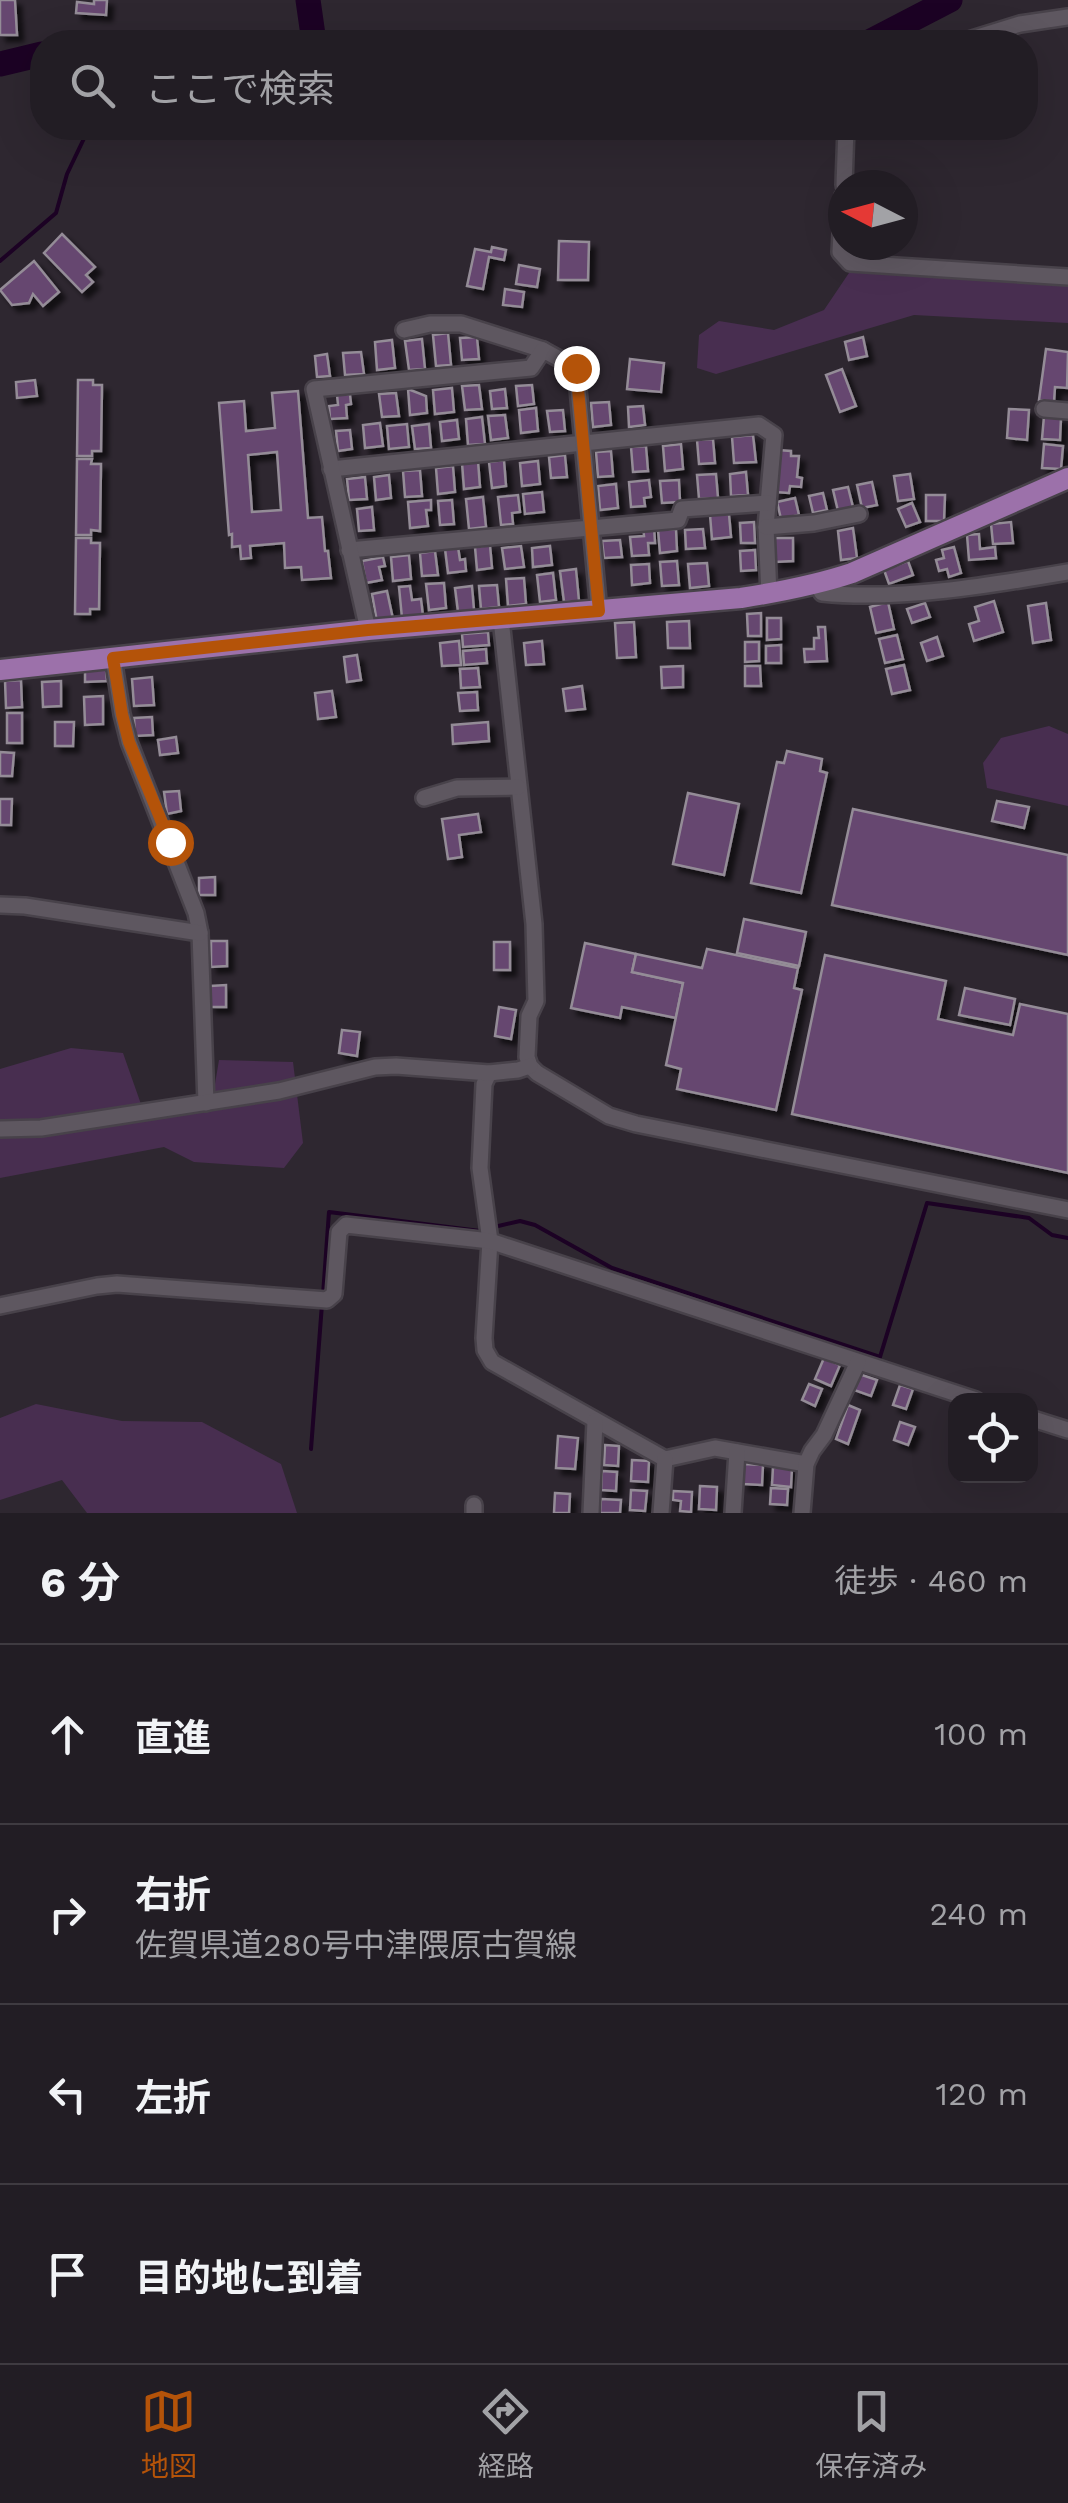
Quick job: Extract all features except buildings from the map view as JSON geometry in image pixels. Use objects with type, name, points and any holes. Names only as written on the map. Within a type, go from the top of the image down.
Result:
[{"type":"main road","points":[[0,670],[368,630],[769,594],[852,573],[1068,478]]},
{"type":"street","points":[[1001,30],[1068,18]]},
{"type":"street","points":[[845,170],[846,140]]},
{"type":"street","points":[[847,260],[1068,276]]},
{"type":"street","points":[[404,330],[430,324],[461,324],[543,350],[576,368],[599,611]]},
{"type":"street","points":[[368,630],[314,389],[531,368],[543,350]]},
{"type":"street","points":[[1044,408],[1068,411]]},
{"type":"street","points":[[331,469],[760,425],[774,436],[766,528],[769,594]]},
{"type":"street","points":[[349,550],[678,520],[682,509],[768,503]]},
{"type":"street","points":[[766,528],[858,514]]},
{"type":"street","points":[[817,584],[822,593],[848,596],[995,584],[1068,572]]},
{"type":"street","points":[[501,619],[534,924],[536,1001],[529,1016],[530,1066],[609,1116],[636,1124],[1068,1210]]},
{"type":"street","points":[[113,658],[129,742],[196,913],[206,1103]]},
{"type":"street","points":[[424,798],[456,788],[518,787]]},
{"type":"street","points":[[0,905],[200,933]]},
{"type":"street","points":[[0,1129],[41,1128],[280,1091],[374,1067],[489,1073],[530,1066]]},
{"type":"street","points":[[489,1073],[484,1084],[480,1168],[490,1241],[484,1338],[492,1362],[665,1458],[716,1448],[806,1464]]},
{"type":"street","points":[[0,1306],[117,1284],[322,1300],[334,1294],[339,1232],[346,1225],[490,1241],[954,1393]]},
{"type":"street","points":[[802,1513],[806,1464],[858,1362]]},
{"type":"street","points":[[590,1513],[596,1420]]},
{"type":"street","points":[[1038,1421],[1068,1430]]},
{"type":"street","points":[[733,1513],[736,1452]]},
{"type":"street","points":[[661,1513],[665,1458]]},
{"type":"shaded area","points":[[853,267],[1068,283],[1068,323],[914,315],[716,374],[697,368],[699,335],[719,321],[774,330],[824,310]]},
{"type":"shaded area","points":[[1049,726],[1068,734],[1068,806],[987,788],[983,763],[1001,738]]},
{"type":"shaded area","points":[[71,1048],[123,1053],[142,1107],[213,1096],[219,1060],[293,1062],[303,1143],[284,1168],[194,1162],[164,1147],[0,1178],[0,1069]]},
{"type":"shaded area","points":[[36,1404],[122,1421],[202,1422],[281,1464],[297,1513],[87,1513],[62,1480],[0,1500],[0,1418]]},
{"type":"waterway","points":[[308,0],[312,30]]},
{"type":"waterway","points":[[892,30],[950,0]]},
{"type":"waterway","points":[[0,64],[30,57]]},
{"type":"waterway","points":[[0,261],[56,213],[67,174],[83,140]]},
{"type":"waterway","points":[[494,1227],[520,1221],[535,1225],[612,1268],[880,1357],[927,1203],[1029,1218],[1052,1235],[1068,1238]]},
{"type":"waterway","points":[[323,1295],[329,1212],[485,1230]]},
{"type":"waterway","points":[[311,1449],[322,1304]]},
{"type":"route","points":[[170,842],[129,742],[113,658],[368,630],[599,611],[576,368]]}]
